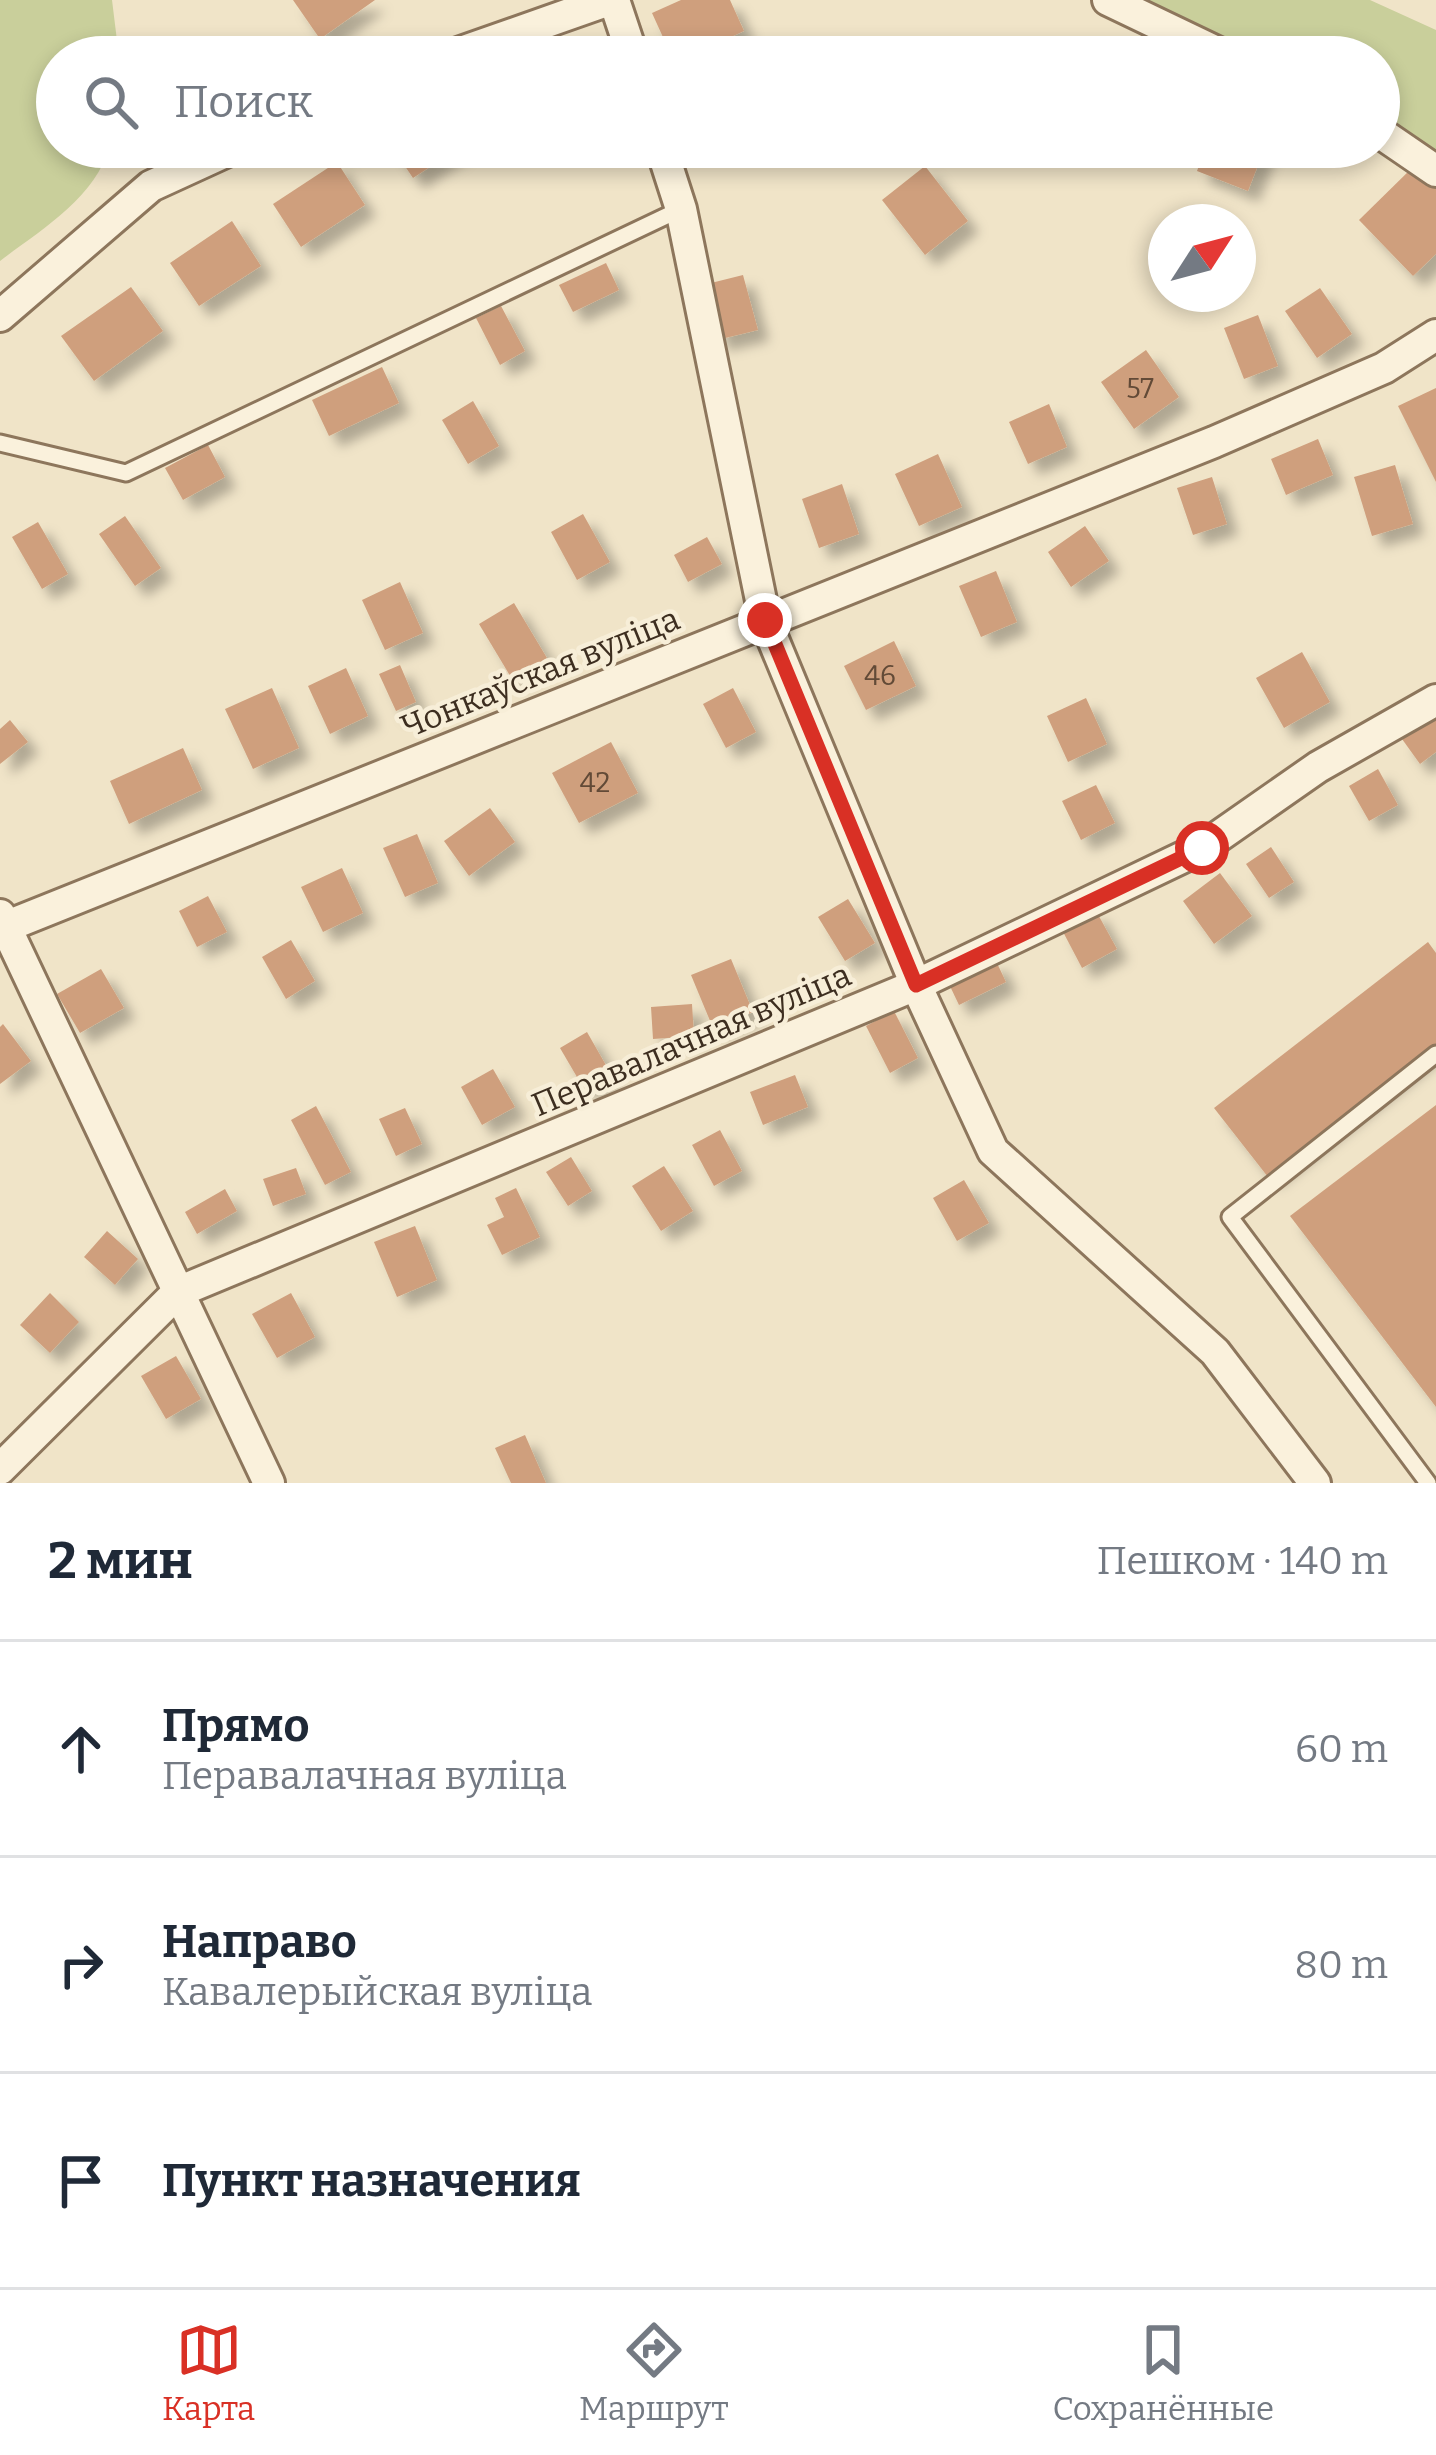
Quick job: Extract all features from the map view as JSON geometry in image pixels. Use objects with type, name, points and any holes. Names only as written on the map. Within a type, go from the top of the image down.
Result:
[{"type":"street","points":[[508,36],[612,0],[625,36]]},
{"type":"street","points":[[1108,0],[1183,36]]},
{"type":"street","points":[[1400,146],[1436,171]]},
{"type":"street","points":[[0,316],[151,186],[190,168]]},
{"type":"street","points":[[668,168],[681,209],[765,620],[916,985],[993,1151],[1214,1352],[1315,1483]]},
{"type":"street","name":"Чонкаўская вуліца","points":[[2,924],[1214,442],[1384,368],[1436,335]]},
{"type":"street","name":"Перавалачная вуліца","points":[[0,1469],[178,1292],[916,985],[1202,848],[1318,767],[1436,700]]},
{"type":"street","points":[[2,924],[269,1483]]},
{"type":"lane","points":[[0,443],[126,473],[681,209]]},
{"type":"lane","points":[[1428,1483],[1230,1217],[1436,1054]]},
{"type":"green space","points":[[0,0],[112,0],[116,36],[36,36],[36,168],[100,168],[79,198],[0,261]]},
{"type":"green space","points":[[1090,0],[1370,0],[1436,30],[1436,155],[1400,137],[1400,36],[1173,36]]},
{"type":"building","points":[[293,0],[375,0],[324,36],[318,36]]},
{"type":"building","points":[[681,0],[730,0],[744,31],[733,36],[662,36],[652,13]]},
{"type":"building","points":[[1415,165],[1436,186],[1436,254],[1413,276],[1359,220]]},
{"type":"building","points":[[328,168],[341,168],[365,205],[301,247],[273,204]]},
{"type":"building","points":[[406,168],[428,168],[413,178]]},
{"type":"building","points":[[927,168],[968,221],[925,255],[882,200]]},
{"type":"building","points":[[1198,168],[1257,168],[1248,191]]},
{"type":"building","points":[[232,221],[261,266],[199,306],[170,263]]},
{"type":"building","points":[[606,263],[619,290],[573,312],[559,285]]},
{"type":"building","points":[[743,275],[758,330],[717,340],[703,285]]},
{"type":"building","points":[[131,287],[163,331],[94,381],[61,336]]},
{"type":"building","points":[[1320,288],[1352,334],[1317,358],[1285,311]]},
{"type":"building","points":[[501,306],[525,351],[500,365],[476,318]]},
{"type":"building","points":[[1258,315],[1278,366],[1244,379],[1224,328]]},
{"type":"building","points":[[1146,350],[1179,397],[1134,429],[1101,382]]},
{"type":"building","points":[[382,367],[399,403],[329,436],[312,400]]},
{"type":"building","points":[[1436,388],[1436,482],[1398,406]]},
{"type":"building","points":[[473,401],[499,446],[468,464],[442,420]]},
{"type":"building","points":[[1049,404],[1067,447],[1028,464],[1009,422]]},
{"type":"building","points":[[1318,439],[1333,475],[1286,495],[1271,459]]},
{"type":"building","points":[[208,445],[225,477],[183,500],[165,468]]},
{"type":"building","points":[[938,454],[962,507],[919,526],[895,474]]},
{"type":"building","points":[[1395,465],[1413,524],[1372,536],[1354,477]]},
{"type":"building","points":[[1212,477],[1227,524],[1193,535],[1177,488]]},
{"type":"building","points":[[842,484],[859,534],[819,548],[802,499]]},
{"type":"building","points":[[583,514],[610,562],[577,580],[551,532]]},
{"type":"building","points":[[125,516],[161,568],[135,586],[99,534]]},
{"type":"building","points":[[38,522],[68,574],[42,589],[12,537]]},
{"type":"building","points":[[1085,526],[1109,561],[1071,587],[1048,552]]},
{"type":"building","points":[[707,537],[722,564],[688,582],[674,555]]},
{"type":"building","points":[[996,571],[1017,622],[981,637],[959,586]]},
{"type":"building","points":[[400,582],[423,633],[385,650],[362,600]]},
{"type":"building","points":[[514,603],[547,658],[512,679],[479,624]]},
{"type":"building","points":[[894,641],[916,686],[866,710],[844,666]]},
{"type":"building","points":[[1302,652],[1330,702],[1284,728],[1256,678]]},
{"type":"building","points":[[400,665],[416,702],[396,711],[379,674]]},
{"type":"building","points":[[346,668],[368,716],[330,734],[308,686]]},
{"type":"building","points":[[272,688],[299,748],[253,769],[225,709]]},
{"type":"building","points":[[733,688],[756,732],[726,748],[703,704]]},
{"type":"building","points":[[1086,698],[1107,744],[1068,762],[1047,716]]},
{"type":"building","points":[[1436,713],[1436,752],[1420,764],[1402,739]]},
{"type":"building","points":[[10,720],[28,742],[0,764],[0,729]]},
{"type":"building","points":[[611,742],[638,793],[579,823],[552,773]]},
{"type":"building","points":[[183,748],[202,790],[129,824],[110,781]]},
{"type":"building","points":[[1378,769],[1398,805],[1369,821],[1349,786]]},
{"type":"building","points":[[1096,785],[1115,823],[1081,840],[1062,801]]},
{"type":"building","points":[[490,808],[515,842],[469,876],[444,841]]},
{"type":"building","points":[[417,834],[438,883],[405,897],[383,848]]},
{"type":"building","points":[[1271,847],[1294,882],[1269,898],[1246,864]]},
{"type":"building","points":[[342,868],[363,913],[323,932],[301,887]]},
{"type":"building","points":[[1220,873],[1252,916],[1214,944],[1183,901]]},
{"type":"building","points":[[208,896],[227,932],[197,947],[179,911]]},
{"type":"building","points":[[848,899],[875,943],[845,961],[818,917]]},
{"type":"building","points":[[1095,909],[1117,949],[1082,968],[1061,928]]},
{"type":"building","points":[[291,940],[315,981],[286,999],[262,957]]},
{"type":"building","points":[[1428,942],[1436,953],[1436,1046],[1268,1177],[1214,1108]]},
{"type":"building","points":[[731,959],[753,1012],[713,1028],[691,975]]},
{"type":"building","points":[[995,959],[1006,982],[959,1005],[948,982]]},
{"type":"building","points":[[101,969],[124,1008],[80,1033],[57,994]]},
{"type":"building","points":[[692,1004],[694,1036],[653,1039],[651,1007]]},
{"type":"building","points":[[894,1011],[918,1058],[890,1073],[866,1026]]},
{"type":"building","points":[[3,1024],[31,1061],[0,1084],[0,1027]]},
{"type":"building","points":[[587,1032],[611,1074],[584,1089],[560,1048]]},
{"type":"building","points":[[493,1069],[515,1107],[482,1125],[461,1087]]},
{"type":"building","points":[[795,1075],[808,1107],[763,1125],[750,1092]]},
{"type":"building","points":[[1436,1105],[1436,1407],[1290,1216]]},
{"type":"building","points":[[316,1106],[351,1172],[325,1185],[291,1120]]},
{"type":"building","points":[[405,1108],[422,1144],[396,1156],[379,1119]]},
{"type":"building","points":[[720,1130],[742,1171],[714,1186],[692,1145]]},
{"type":"building","points":[[571,1157],[592,1191],[568,1206],[546,1172]]},
{"type":"building","points":[[664,1166],[693,1211],[661,1231],[632,1186]]},
{"type":"building","points":[[296,1168],[306,1194],[273,1206],[263,1179]]},
{"type":"building","points":[[964,1180],[989,1223],[957,1241],[933,1198]]},
{"type":"building","points":[[516,1188],[540,1237],[502,1255],[487,1225],[504,1217],[495,1198]]},
{"type":"building","points":[[225,1189],[237,1211],[197,1234],[185,1212]]},
{"type":"building","points":[[415,1226],[437,1280],[397,1297],[374,1242]]},
{"type":"building","points":[[107,1231],[138,1259],[115,1285],[84,1257]]},
{"type":"building","points":[[50,1293],[79,1322],[50,1353],[20,1325]]},
{"type":"building","points":[[291,1293],[315,1337],[277,1358],[252,1314]]},
{"type":"building","points":[[176,1356],[201,1399],[166,1419],[141,1376]]},
{"type":"building","points":[[525,1435],[546,1483],[511,1483],[495,1448]]},
{"type":"route","points":[[765,620],[916,985],[1202,848]]}]
